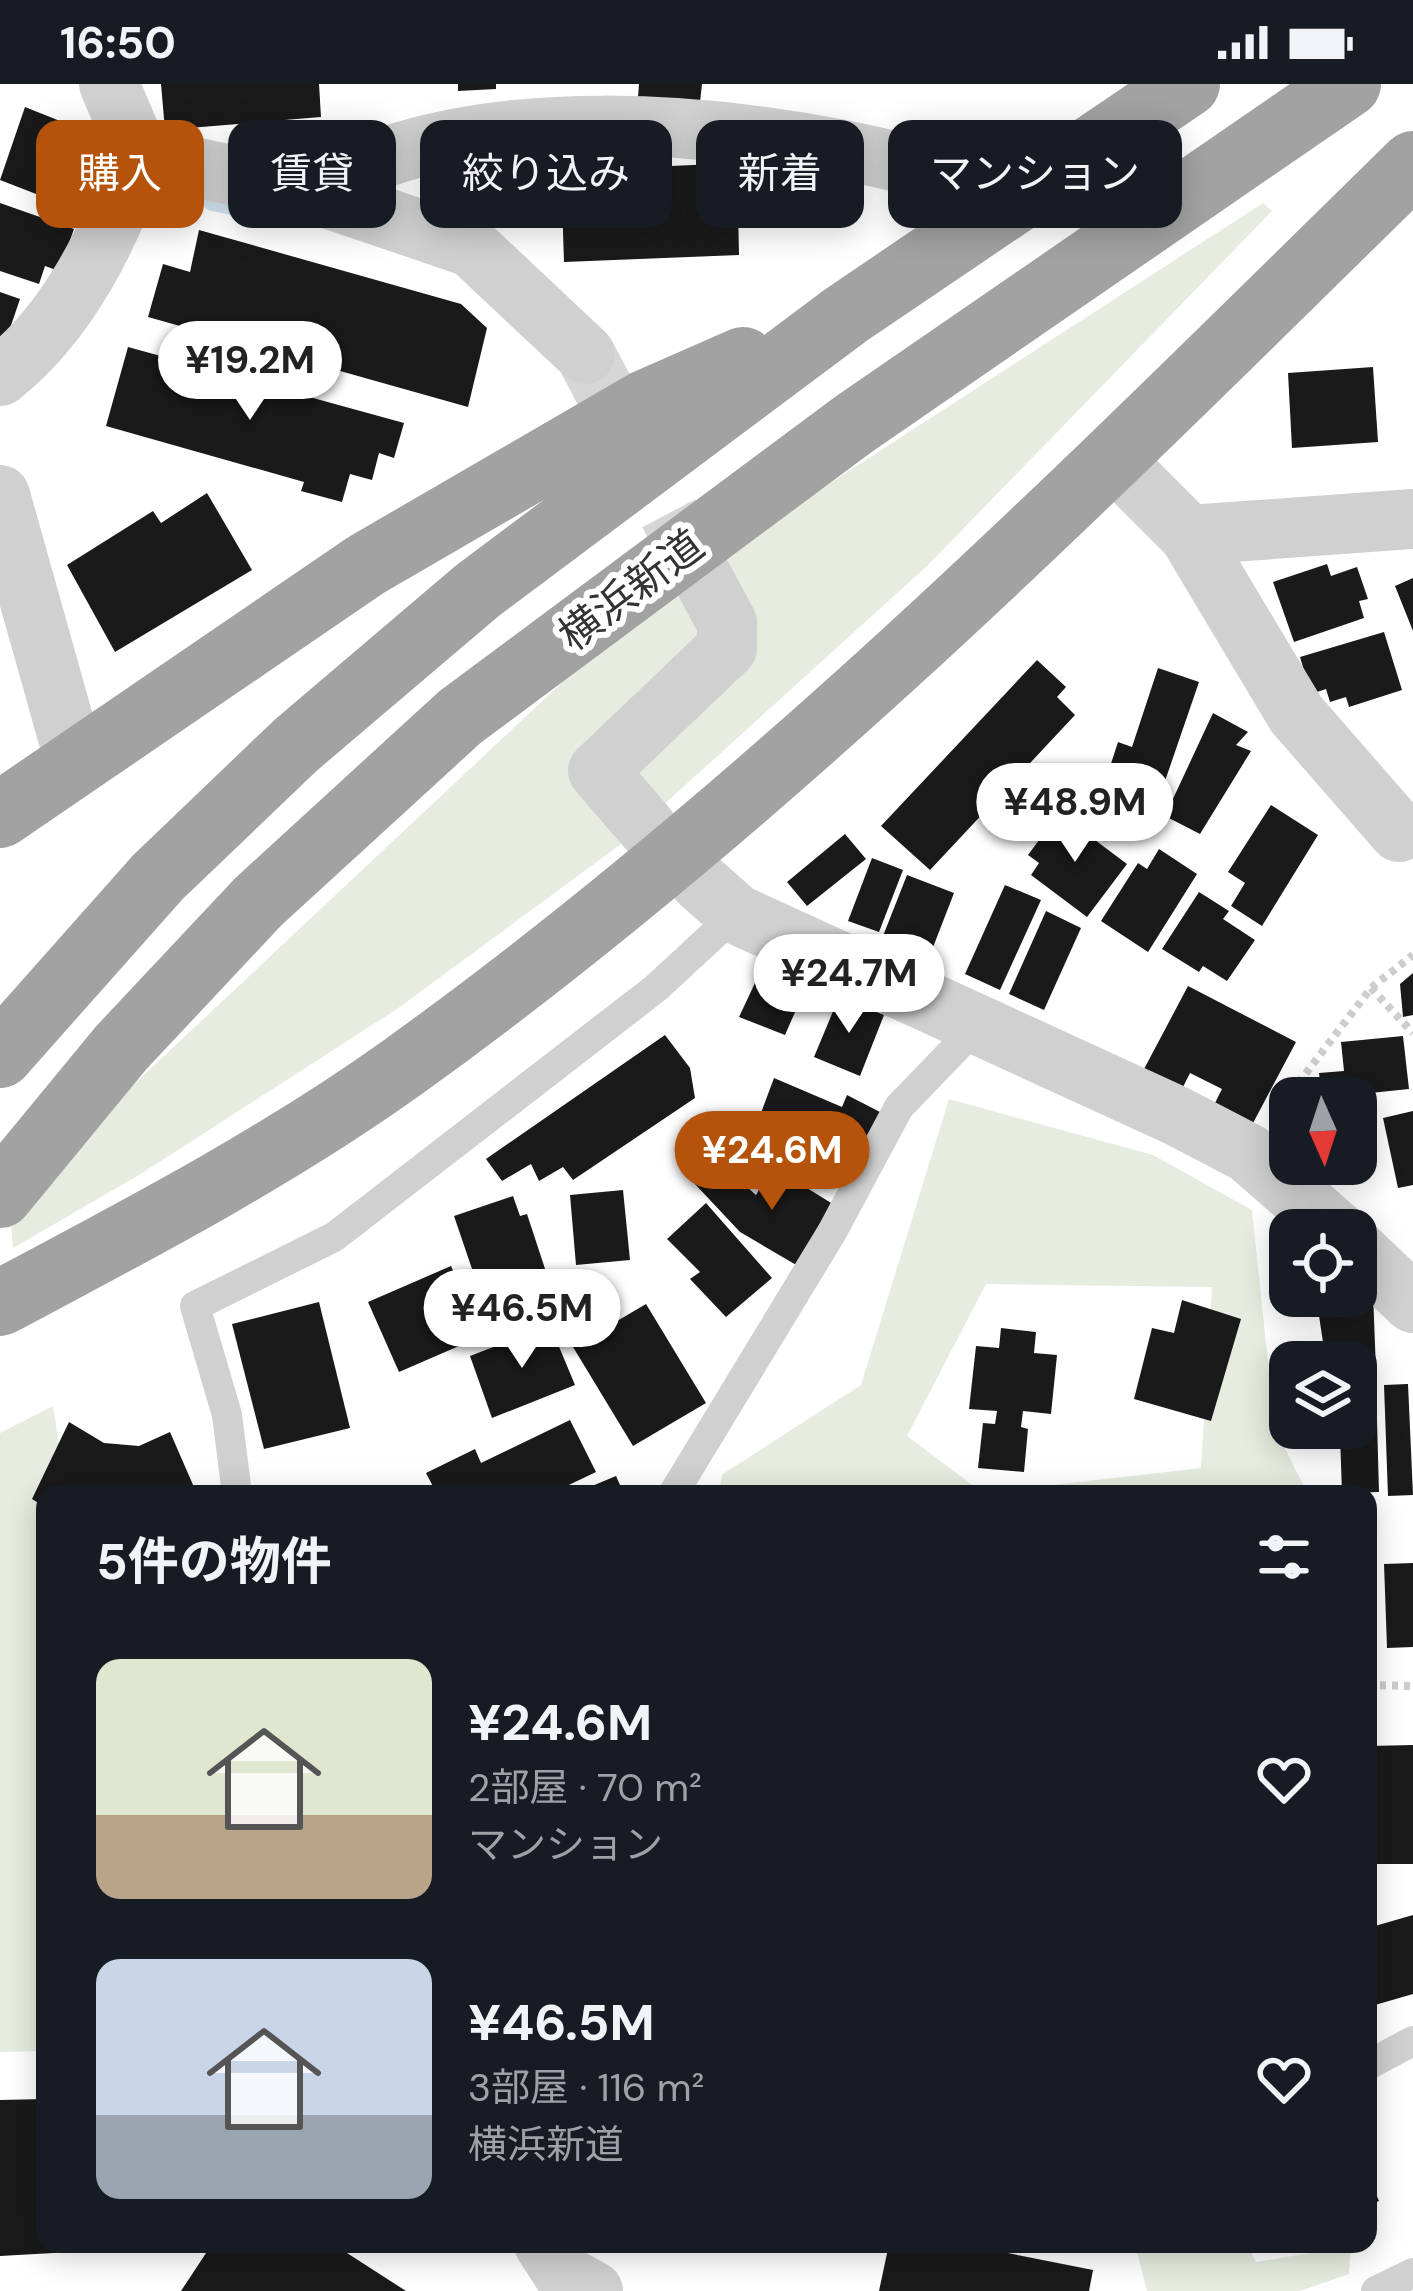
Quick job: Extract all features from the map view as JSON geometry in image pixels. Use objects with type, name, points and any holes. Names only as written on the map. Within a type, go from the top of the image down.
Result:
[{"type":"highway","points":[[0,1055],[158,878],[296,745],[477,591],[846,315],[1187,84]]},
{"type":"highway","name":"横浜新道","points":[[0,1195],[121,1048],[258,902],[460,717],[854,424],[1348,84]]},
{"type":"highway","points":[[0,1303],[215,1188],[400,1070],[549,957],[718,819],[1114,460],[1413,164]]},
{"type":"highway","points":[[0,815],[366,565],[645,403],[846,315]]},
{"type":"street","points":[[109,84],[124,120]]},
{"type":"street","points":[[396,152],[413,146],[607,128],[742,130],[910,164],[963,237]]},
{"type":"street","points":[[396,222],[471,247],[585,354]]},
{"type":"street","points":[[0,376],[38,346],[111,228]]},
{"type":"street","points":[[1114,460],[1189,535],[1297,714],[1399,832]]},
{"type":"street","points":[[0,495],[75,762]]},
{"type":"street","points":[[1189,535],[1413,519]]},
{"type":"street","points":[[648,830],[598,770],[727,648],[727,623],[704,580]]},
{"type":"street","points":[[717,897],[1248,1153],[1312,1209]]},
{"type":"street","points":[[1377,1268],[1412,1301]]},
{"type":"street","points":[[550,2253],[564,2275],[593,2291]]},
{"type":"lane","points":[[236,1485],[227,1414],[195,1306],[334,1237],[656,988],[717,897]]},
{"type":"lane","points":[[678,1485],[832,1232],[898,1107],[980,1024]]},
{"type":"lane","points":[[1377,2060],[1413,2041]]},
{"type":"lane","points":[[1376,2291],[1413,2273]]},
{"type":"path","points":[[1248,1153],[1371,988],[1413,955]]},
{"type":"path","points":[[1371,988],[1413,1033]]},
{"type":"path","points":[[1377,1685],[1413,1686]]},
{"type":"shaded area","points":[[1263,203],[1272,211],[927,566],[617,847],[397,1009],[139,1175],[13,1248],[11,1223],[67,1147],[651,599]]},
{"type":"shaded area","points":[[949,1099],[1153,1155],[1252,1210],[1269,1372],[1269,1449],[1285,1449],[1303,1485],[1053,1485],[1201,1468],[1212,1287],[986,1284],[907,1436],[972,1485],[720,1485],[723,1474],[861,1385]]},
{"type":"shaded area","points":[[53,1406],[66,1485],[36,1485],[36,2051],[0,2052],[0,1433]]},
{"type":"shaded area","points":[[1137,2253],[1252,2253],[1256,2262],[1309,2253],[1350,2253],[1349,2274],[1300,2291],[1147,2291]]},
{"type":"building","points":[[161,84],[319,84],[321,117],[228,120],[228,125],[204,127],[204,120],[164,120]]},
{"type":"building","points":[[458,84],[496,84],[496,89],[458,91]]},
{"type":"building","points":[[639,84],[702,84],[700,102],[638,97]]},
{"type":"building","points":[[25,107],[58,120],[36,120],[36,194],[0,180]]},
{"type":"building","points":[[696,165],[696,228],[738,228],[739,255],[564,262],[563,228],[672,228],[672,166]]},
{"type":"building","points":[[0,203],[36,216],[36,228],[74,229],[59,271],[45,266],[39,284],[0,271]]},
{"type":"building","points":[[199,230],[461,304],[487,328],[468,407],[148,317],[163,264],[190,272]]},
{"type":"building","points":[[0,292],[20,299],[5,343],[0,342]]},
{"type":"building","points":[[128,347],[404,423],[394,458],[379,453],[372,480],[350,474],[342,502],[301,491],[304,482],[106,426]]},
{"type":"building","points":[[1373,367],[1378,442],[1292,448],[1288,373]]},
{"type":"building","points":[[207,493],[252,570],[115,652],[67,565],[153,511],[161,523]]},
{"type":"building","points":[[1327,564],[1331,576],[1357,567],[1368,599],[1359,601],[1364,618],[1294,642],[1273,582]]},
{"type":"building","points":[[1413,578],[1413,631],[1395,586]]},
{"type":"building","points":[[1384,632],[1402,690],[1349,707],[1346,697],[1330,702],[1326,689],[1311,694],[1300,657]]},
{"type":"building","points":[[1037,660],[1066,687],[1057,697],[1075,715],[930,870],[881,826]]},
{"type":"building","points":[[1158,668],[1199,682],[1153,816],[1115,803],[1123,781],[1107,776],[1118,742],[1132,747]]},
{"type":"building","points":[[1213,713],[1248,732],[1236,745],[1251,751],[1200,834],[1165,816]]},
{"type":"building","points":[[1271,805],[1318,835],[1262,926],[1231,906],[1245,883],[1228,872]]},
{"type":"building","points":[[1059,813],[1127,864],[1087,917],[1031,875],[1039,863],[1028,855]]},
{"type":"building","points":[[845,834],[866,859],[807,906],[787,882]]},
{"type":"building","points":[[1159,849],[1197,874],[1148,952],[1101,921],[1138,863],[1147,869]]},
{"type":"building","points":[[872,858],[903,870],[879,932],[848,921]]},
{"type":"building","points":[[907,875],[954,893],[930,955],[883,936]]},
{"type":"building","points":[[1005,885],[1041,900],[1000,990],[965,974]]},
{"type":"building","points":[[1199,892],[1229,911],[1223,919],[1255,940],[1227,981],[1203,966],[1199,972],[1162,949]]},
{"type":"building","points":[[1046,911],[1081,928],[1044,1010],[1009,994]]},
{"type":"building","points":[[762,968],[806,987],[785,1035],[739,1017]]},
{"type":"building","points":[[1413,973],[1413,1015],[1403,1017],[1400,984]]},
{"type":"building","points":[[1188,986],[1296,1042],[1277,1077],[1269,1077],[1269,1093],[1252,1125],[1214,1105],[1222,1089],[1190,1073],[1181,1091],[1143,1071]]},
{"type":"building","points":[[839,997],[884,1015],[860,1076],[814,1057]]},
{"type":"building","points":[[665,1035],[690,1068],[695,1098],[573,1180],[563,1167],[539,1181],[531,1164],[502,1181],[486,1159]]},
{"type":"building","points":[[1403,1036],[1409,1089],[1377,1092],[1377,1077],[1319,1077],[1319,1073],[1344,1071],[1341,1042]]},
{"type":"building","points":[[774,1078],[842,1107],[847,1095],[880,1112],[851,1183],[751,1140]]},
{"type":"building","points":[[1413,1111],[1413,1185],[1398,1188],[1383,1118]]},
{"type":"building","points":[[713,1172],[727,1188],[737,1178],[756,1195],[767,1176],[779,1185],[786,1175],[836,1206],[798,1266],[740,1232],[694,1183]]},
{"type":"building","points":[[623,1190],[630,1260],[576,1265],[570,1195]]},
{"type":"building","points":[[513,1196],[520,1216],[527,1214],[551,1287],[486,1310],[454,1216]]},
{"type":"building","points":[[706,1203],[772,1278],[726,1317],[690,1279],[700,1272],[667,1239]]},
{"type":"building","points":[[451,1266],[482,1336],[399,1372],[368,1302]]},
{"type":"building","points":[[1182,1300],[1241,1319],[1211,1421],[1134,1399],[1152,1328],[1174,1333]]},
{"type":"building","points":[[319,1302],[350,1428],[264,1449],[232,1324]]},
{"type":"building","points":[[646,1304],[706,1403],[633,1446],[573,1347]]},
{"type":"building","points":[[1319,1317],[1374,1317],[1375,1341],[1323,1341]]},
{"type":"building","points":[[550,1325],[575,1385],[492,1418],[470,1356]]},
{"type":"building","points":[[1001,1328],[1036,1332],[1034,1353],[1057,1355],[1051,1414],[1023,1411],[1021,1427],[1028,1429],[1024,1472],[978,1468],[983,1423],[995,1424],[997,1411],[969,1409],[976,1346],[999,1348]]},
{"type":"building","points":[[1408,1384],[1413,1495],[1388,1496],[1384,1385]]},
{"type":"building","points":[[570,1420],[596,1472],[569,1485],[432,1485],[426,1473],[475,1449],[481,1463]]},
{"type":"building","points":[[1377,1421],[1379,1492],[1377,1485],[1342,1485],[1340,1449],[1377,1449]]},
{"type":"building","points":[[69,1422],[104,1443],[139,1446],[170,1432],[193,1485],[39,1485]]},
{"type":"building","points":[[616,1476],[620,1485],[594,1485]]},
{"type":"building","points":[[1413,1563],[1413,1647],[1387,1648],[1384,1564]]},
{"type":"building","points":[[1413,1745],[1413,1864],[1377,1864],[1377,1746]]},
{"type":"building","points":[[1413,1915],[1413,1994],[1377,2004],[1377,1925]]},
{"type":"building","points":[[36,2099],[36,2253],[53,2253],[0,2256],[0,2100]]},
{"type":"building","points":[[206,2253],[347,2253],[406,2291],[181,2291]]},
{"type":"building","points":[[887,2253],[1007,2253],[1093,2270],[1089,2291],[879,2291]]},
{"type":"waterway","points":[[212,202],[228,205]]},
{"type":"tunnel","points":[[585,354],[704,580]]}]
